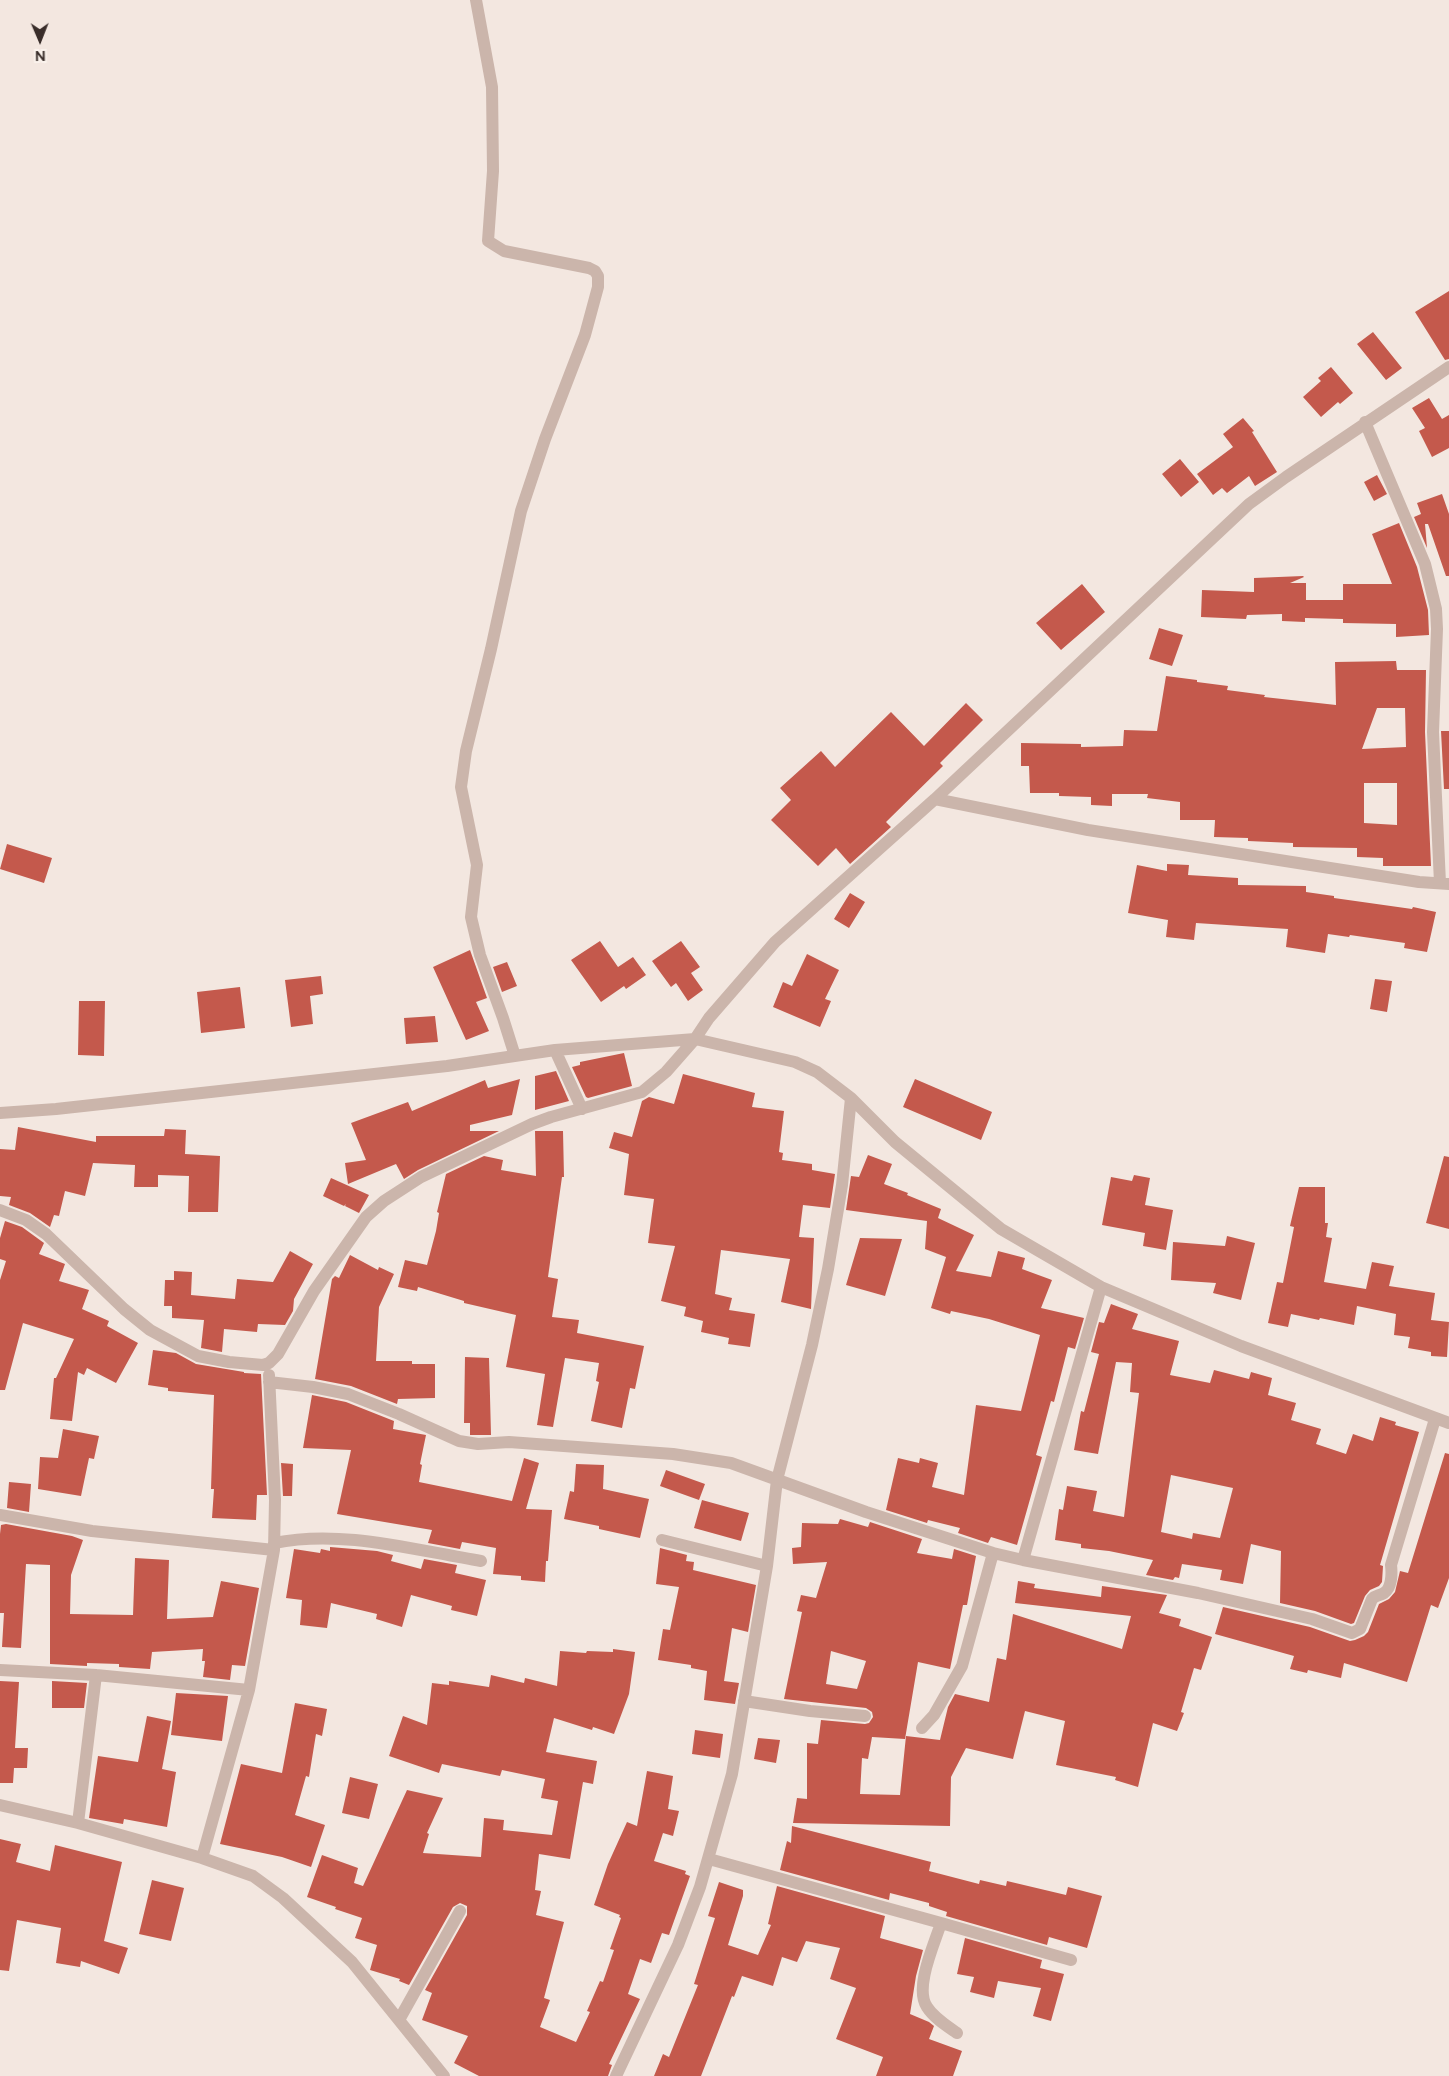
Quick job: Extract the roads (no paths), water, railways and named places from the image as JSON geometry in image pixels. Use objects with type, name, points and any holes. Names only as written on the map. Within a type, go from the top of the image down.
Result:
[{"type":"street","points":[[476,0],[492,87],[493,171],[488,241],[504,251],[589,268],[595,271],[598,276],[598,287],[585,335],[545,439],[521,510],[491,650],[466,751],[461,787],[477,865],[471,917],[480,955],[503,1018],[514,1056]]},
{"type":"street","points":[[202,1858],[249,1690],[274,1547],[276,1500],[269,1364],[278,1354],[314,1290],[366,1216],[384,1201],[422,1177],[532,1124],[642,1092],[666,1072],[709,1018],[775,942],[935,800],[1250,504],[1286,476],[1449,367]]},
{"type":"street","points":[[935,800],[1097,832],[1419,882],[1444,883],[1433,732],[1436,609],[1425,564],[1365,422]]},
{"type":"street","points":[[0,1112],[56,1109],[447,1066],[555,1050],[697,1035],[795,1062],[816,1072],[851,1098],[895,1142],[1001,1230],[1101,1287],[1241,1346],[1449,1423]]},
{"type":"street","points":[[555,1050],[582,1108]]},
{"type":"street","points":[[616,2076],[678,1945],[709,1859],[732,1774],[767,1566],[777,1480],[812,1345],[828,1269],[842,1185],[851,1098]]},
{"type":"street","points":[[0,1210],[26,1220],[46,1234],[124,1309],[150,1330],[198,1356],[256,1365],[269,1364]]},
{"type":"street","points":[[1023,1560],[1101,1287]]},
{"type":"street","points":[[269,1382],[313,1387],[348,1394],[459,1441],[478,1444],[509,1442],[673,1454],[731,1463],[866,1512],[992,1553],[1198,1593],[1312,1619],[1356,1632],[1361,1627],[1372,1599],[1386,1591],[1390,1582],[1393,1573],[1391,1564],[1436,1419]]},
{"type":"street","points":[[0,1514],[92,1531],[274,1547],[294,1539],[322,1537],[350,1539],[481,1561]]},
{"type":"street","points":[[662,1540],[767,1566]]},
{"type":"street","points":[[922,1728],[934,1715],[962,1666],[970,1643],[992,1553]]},
{"type":"street","points":[[0,1670],[96,1676],[249,1690]]},
{"type":"street","points":[[78,1823],[96,1676]]},
{"type":"street","points":[[744,1701],[810,1711],[865,1716]]},
{"type":"street","points":[[0,1805],[78,1823],[202,1858],[253,1876],[283,1898],[352,1962],[444,2076]]},
{"type":"street","points":[[709,1859],[1071,1960]]},
{"type":"street","points":[[399,2020],[460,1912]]},
{"type":"street","points":[[941,1923],[924,1977],[922,1995],[927,2007],[957,2033]]}]
